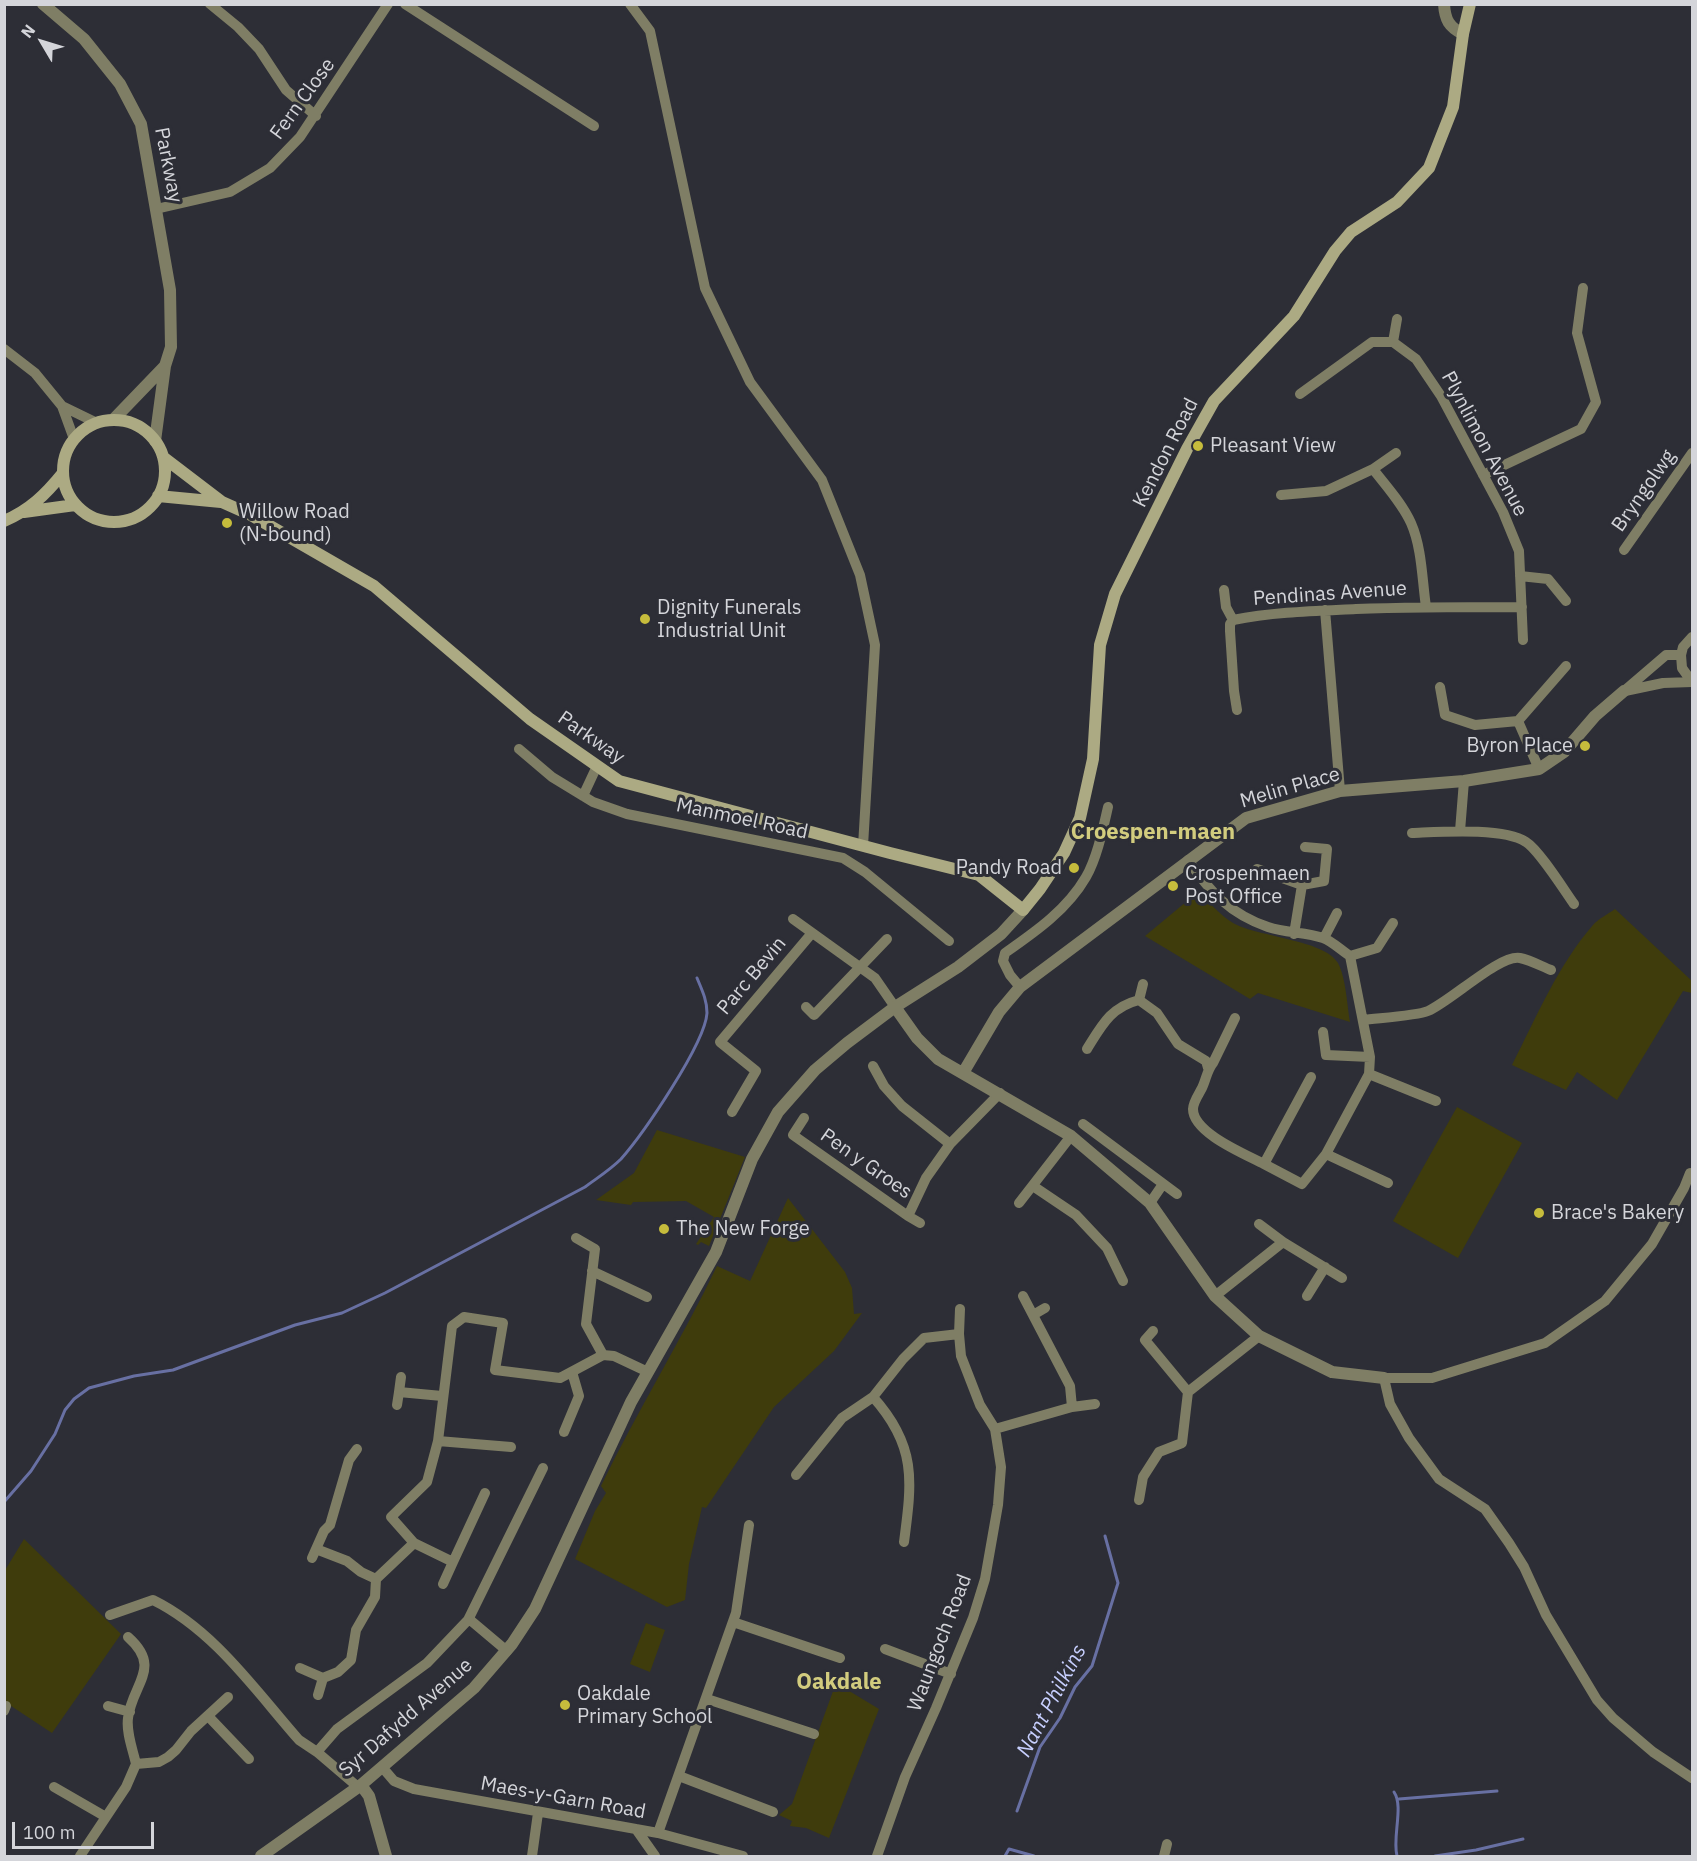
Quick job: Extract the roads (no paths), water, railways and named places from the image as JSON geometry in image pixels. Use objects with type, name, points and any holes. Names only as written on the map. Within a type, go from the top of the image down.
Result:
[{"type":"main road","name":"Kendon Road","points":[[1023,910],[1064,853],[1080,818],[1093,759],[1100,645],[1115,594],[1187,449],[1214,401],[1294,316],[1335,251],[1351,232],[1397,202],[1429,168],[1453,107],[1463,34],[1470,4]]},
{"type":"main road","points":[[113,420],[129,422],[137,426],[155,441],[163,457],[165,471],[158,496],[148,509],[134,518],[123,521],[99,520],[86,514],[75,505],[64,484],[66,455],[74,439],[85,429],[98,423],[113,420]]},
{"type":"main road","points":[[163,457],[222,502]]},
{"type":"main road","points":[[4,521],[24,512],[46,494],[63,473]]},
{"type":"main road","points":[[158,496],[222,502]]},
{"type":"main road","name":"Parkway","points":[[222,502],[251,515],[374,586],[530,719],[619,781],[979,875],[1023,910]]},
{"type":"main road","points":[[24,512],[75,505]]},
{"type":"street","name":"Parkway","points":[[43,4],[84,39],[120,84],[141,124],[170,290],[171,347],[165,366],[155,441]]},
{"type":"street","points":[[210,4],[238,27],[259,49],[286,90],[316,116]]},
{"type":"street","name":"Fern Close","points":[[156,209],[230,192],[270,168],[285,155],[316,116],[388,4]]},
{"type":"street","points":[[405,4],[594,126]]},
{"type":"street","points":[[630,4],[650,31],[705,288],[750,381],[822,480],[860,575],[875,645],[863,846]]},
{"type":"street","points":[[1444,4],[1448,23],[1452,29],[1463,34]]},
{"type":"street","points":[[1483,475],[1581,429],[1596,402],[1577,333],[1584,288]]},
{"type":"street","points":[[1300,394],[1372,342],[1393,342],[1397,319]]},
{"type":"street","name":"Plynlimon Avenue","points":[[1393,342],[1416,358],[1441,396],[1503,512],[1520,551],[1523,640]]},
{"type":"street","points":[[4,349],[35,373],[62,406],[74,439]]},
{"type":"street","points":[[113,420],[165,366]]},
{"type":"street","points":[[62,406],[98,423]]},
{"type":"street","points":[[1281,495],[1326,491],[1373,469],[1396,453]]},
{"type":"street","name":"Bryngolwg","points":[[1624,550],[1692,453]]},
{"type":"street","points":[[1373,469],[1411,523],[1419,553],[1426,607]]},
{"type":"street","points":[[1520,576],[1548,579],[1566,601]]},
{"type":"street","points":[[1224,590],[1226,608],[1233,620]]},
{"type":"street","name":"Pendinas Avenue","points":[[1237,711],[1230,631],[1230,624],[1233,620],[1259,615],[1325,610],[1522,607]]},
{"type":"street","points":[[1325,610],[1340,791]]},
{"type":"street","points":[[1692,637],[1683,647],[1681,655],[1682,668],[1692,682]]},
{"type":"street","points":[[1624,691],[1666,655],[1681,655]]},
{"type":"street","points":[[1440,687],[1445,715],[1475,725],[1518,721],[1566,666]]},
{"type":"street","points":[[1624,691],[1663,683],[1692,682]]},
{"type":"street","name":"Melin Place","points":[[963,1072],[999,1011],[1020,987],[1246,818],[1340,791],[1464,781],[1539,769],[1564,752],[1595,716],[1624,691]]},
{"type":"street","points":[[1518,721],[1539,769]]},
{"type":"street","name":"Manmoel Road","points":[[519,749],[552,777],[583,796],[627,814],[843,858],[865,872],[949,941]]},
{"type":"street","points":[[583,796],[597,766]]},
{"type":"street","points":[[1460,831],[1464,781]]},
{"type":"street","points":[[1020,987],[1010,975],[1003,961],[1005,953],[1058,913],[1086,877],[1102,834],[1108,807]]},
{"type":"street","points":[[1412,833],[1460,831],[1501,834],[1526,842],[1548,867],[1574,904]]},
{"type":"street","points":[[1257,868],[1302,885],[1324,881],[1327,849],[1305,847]]},
{"type":"street","points":[[1087,1049],[1102,1024],[1123,1004],[1139,1000],[1157,1013],[1178,1044],[1206,1060],[1207,1078],[1193,1107],[1194,1118],[1203,1129],[1302,1184],[1326,1154],[1369,1074],[1370,1057],[1350,956],[1324,938],[1267,927],[1231,910],[1207,887],[1188,860]]},
{"type":"street","points":[[1294,934],[1302,885]]},
{"type":"street","name":"Syr Dafydd Avenue","points":[[261,1857],[382,1767],[474,1689],[507,1651],[534,1609],[632,1402],[716,1252],[752,1159],[778,1112],[815,1070],[847,1043],[895,1007],[958,967],[1001,934],[1023,910]]},
{"type":"street","points":[[1324,938],[1337,914]]},
{"type":"street","name":"Parc Bevin","points":[[794,919],[875,978],[895,1007]]},
{"type":"street","points":[[1350,956],[1377,948],[1393,923]]},
{"type":"street","name":"Parc Bevin","points":[[732,1112],[756,1071],[720,1042],[812,933]]},
{"type":"street","points":[[806,1007],[814,1015],[887,939]]},
{"type":"street","points":[[1363,1020],[1427,1012],[1510,957],[1520,958],[1551,969]]},
{"type":"street","points":[[1139,1000],[1143,984]]},
{"type":"street","points":[[895,1007],[917,1038],[938,1059],[1071,1136],[1150,1203],[1215,1296],[1259,1336],[1332,1372],[1384,1378],[1432,1378],[1545,1343],[1605,1301],[1652,1244],[1690,1173]]},
{"type":"street","points":[[1208,1068],[1213,1063],[1235,1018]]},
{"type":"street","points":[[1323,1032],[1326,1055],[1370,1057]]},
{"type":"street","points":[[873,1066],[884,1086],[902,1106],[950,1144]]},
{"type":"street","points":[[1369,1074],[1436,1101]]},
{"type":"street","points":[[1264,1164],[1311,1077]]},
{"type":"street","name":"Pen y Groes","points":[[804,1118],[789,1136],[908,1216],[927,1178],[950,1144],[1000,1093]]},
{"type":"street","points":[[1083,1124],[1177,1194]]},
{"type":"street","points":[[1019,1203],[1071,1136]]},
{"type":"street","points":[[1089,1150],[1098,1136]]},
{"type":"street","points":[[1326,1154],[1388,1183]]},
{"type":"street","points":[[1150,1203],[1162,1184]]},
{"type":"street","points":[[1033,1186],[1076,1215],[1107,1248],[1123,1281]]},
{"type":"street","points":[[908,1216],[920,1223]]},
{"type":"street","points":[[1259,1224],[1283,1242],[1342,1278]]},
{"type":"street","points":[[576,1238],[595,1249],[586,1324],[603,1356]]},
{"type":"street","points":[[1215,1296],[1283,1242]]},
{"type":"street","points":[[1307,1296],[1325,1267]]},
{"type":"street","points":[[592,1270],[647,1296]]},
{"type":"street","points":[[1023,1296],[1070,1386],[1072,1407]]},
{"type":"street","points":[[1033,1315],[1045,1308]]},
{"type":"street","name":"Waungoch Road","points":[[878,1857],[904,1777],[951,1674],[979,1599],[998,1505],[1001,1467],[995,1429],[980,1404],[961,1356],[960,1309]]},
{"type":"street","points":[[453,1562],[414,1543],[391,1516],[427,1482],[438,1441],[452,1326],[464,1317],[503,1323],[495,1370],[560,1378],[603,1356],[614,1356],[648,1372]]},
{"type":"street","points":[[1153,1331],[1145,1340],[1188,1392]]},
{"type":"street","points":[[796,1475],[842,1418],[873,1397],[903,1359],[924,1338],[959,1334]]},
{"type":"street","points":[[1139,1500],[1143,1477],[1159,1452],[1182,1443],[1188,1392],[1259,1336]]},
{"type":"street","points":[[564,1432],[579,1396],[572,1372]]},
{"type":"street","points":[[397,1405],[401,1377]]},
{"type":"street","points":[[1384,1378],[1390,1404],[1409,1438],[1439,1479],[1485,1509],[1509,1543],[1524,1567],[1546,1615],[1597,1700],[1613,1718],[1653,1752],[1692,1778]]},
{"type":"street","points":[[399,1392],[442,1396]]},
{"type":"street","points":[[873,1397],[890,1415],[908,1459],[911,1482],[904,1542]]},
{"type":"street","points":[[995,1429],[1072,1407],[1095,1404]]},
{"type":"street","points":[[438,1441],[511,1447]]},
{"type":"street","points":[[357,1449],[349,1460],[330,1525],[324,1531],[314,1553],[347,1561],[361,1572],[376,1579]]},
{"type":"street","points":[[317,1752],[337,1729],[427,1664],[469,1619],[543,1468]]},
{"type":"street","points":[[443,1584],[485,1493]]},
{"type":"street","points":[[658,1833],[733,1622],[749,1525]]},
{"type":"street","points":[[300,1668],[323,1678],[338,1672],[351,1660],[356,1630],[375,1597],[376,1579],[414,1543]]},
{"type":"street","points":[[110,1615],[153,1600],[169,1608],[209,1639],[299,1740],[317,1752],[369,1796],[386,1857]]},
{"type":"street","points":[[469,1619],[507,1651]]},
{"type":"street","points":[[733,1622],[840,1658]]},
{"type":"street","points":[[80,1857],[126,1787],[136,1764],[129,1730],[130,1712],[145,1666],[139,1647],[128,1637]]},
{"type":"street","points":[[885,1649],[951,1674]]},
{"type":"street","points":[[318,1695],[323,1678]]},
{"type":"street","points":[[136,1764],[159,1762],[168,1757],[191,1731],[228,1696]]},
{"type":"street","points":[[707,1699],[814,1734]]},
{"type":"street","points":[[108,1706],[130,1712]]},
{"type":"street","points":[[208,1716],[249,1759]]},
{"type":"street","name":"Maes-y-Garn Road","points":[[382,1767],[394,1781],[414,1789],[658,1833],[743,1857]]},
{"type":"street","points":[[679,1776],[773,1812]]},
{"type":"street","points":[[54,1786],[106,1816]]},
{"type":"street","points":[[532,1857],[538,1813]]},
{"type":"street","points":[[636,1829],[655,1857]]},
{"type":"street","points":[[1164,1857],[1167,1844]]},
{"type":"waterway","points":[[4,1502],[31,1471],[55,1434],[65,1410],[74,1399],[89,1388],[134,1376],[173,1370],[295,1325],[342,1313],[385,1293],[585,1187],[608,1170],[621,1159],[643,1130],[672,1088],[696,1045],[707,1013],[705,999],[697,978]]},
{"type":"waterway","name":"Nant Philkins","points":[[1017,1811],[1040,1747],[1060,1718],[1075,1687],[1092,1666],[1118,1583],[1105,1536]]},
{"type":"waterway","points":[[1399,1799],[1497,1791]]},
{"type":"waterway","points":[[1394,1792],[1398,1806],[1397,1856]]},
{"type":"waterway","points":[[1435,1856],[1476,1850],[1523,1839]]},
{"type":"waterway","points":[[1005,1856],[1009,1849],[1034,1856]]},
{"type":"place","name":"Pleasant View","points":[[1198,446]]},
{"type":"place","name":"Willow Road (N-bound)","points":[[227,523]]},
{"type":"place","name":"Dignity Funerals Industrial Unit","points":[[645,619]]},
{"type":"place","name":"Byron Place","points":[[1585,746]]},
{"type":"place","name":"Pandy Road","points":[[1074,868]]},
{"type":"place","name":"Crospenmaen Post Office","points":[[1173,886]]},
{"type":"place","name":"Brace's Bakery","points":[[1539,1213]]},
{"type":"place","name":"The New Forge","points":[[664,1229]]},
{"type":"place","name":"Oakdale Primary School","points":[[565,1705]]},
{"type":"district","name":"Croespen-maen","points":[[1153,833]]},
{"type":"district","name":"Oakdale","points":[[839,1683]]}]
